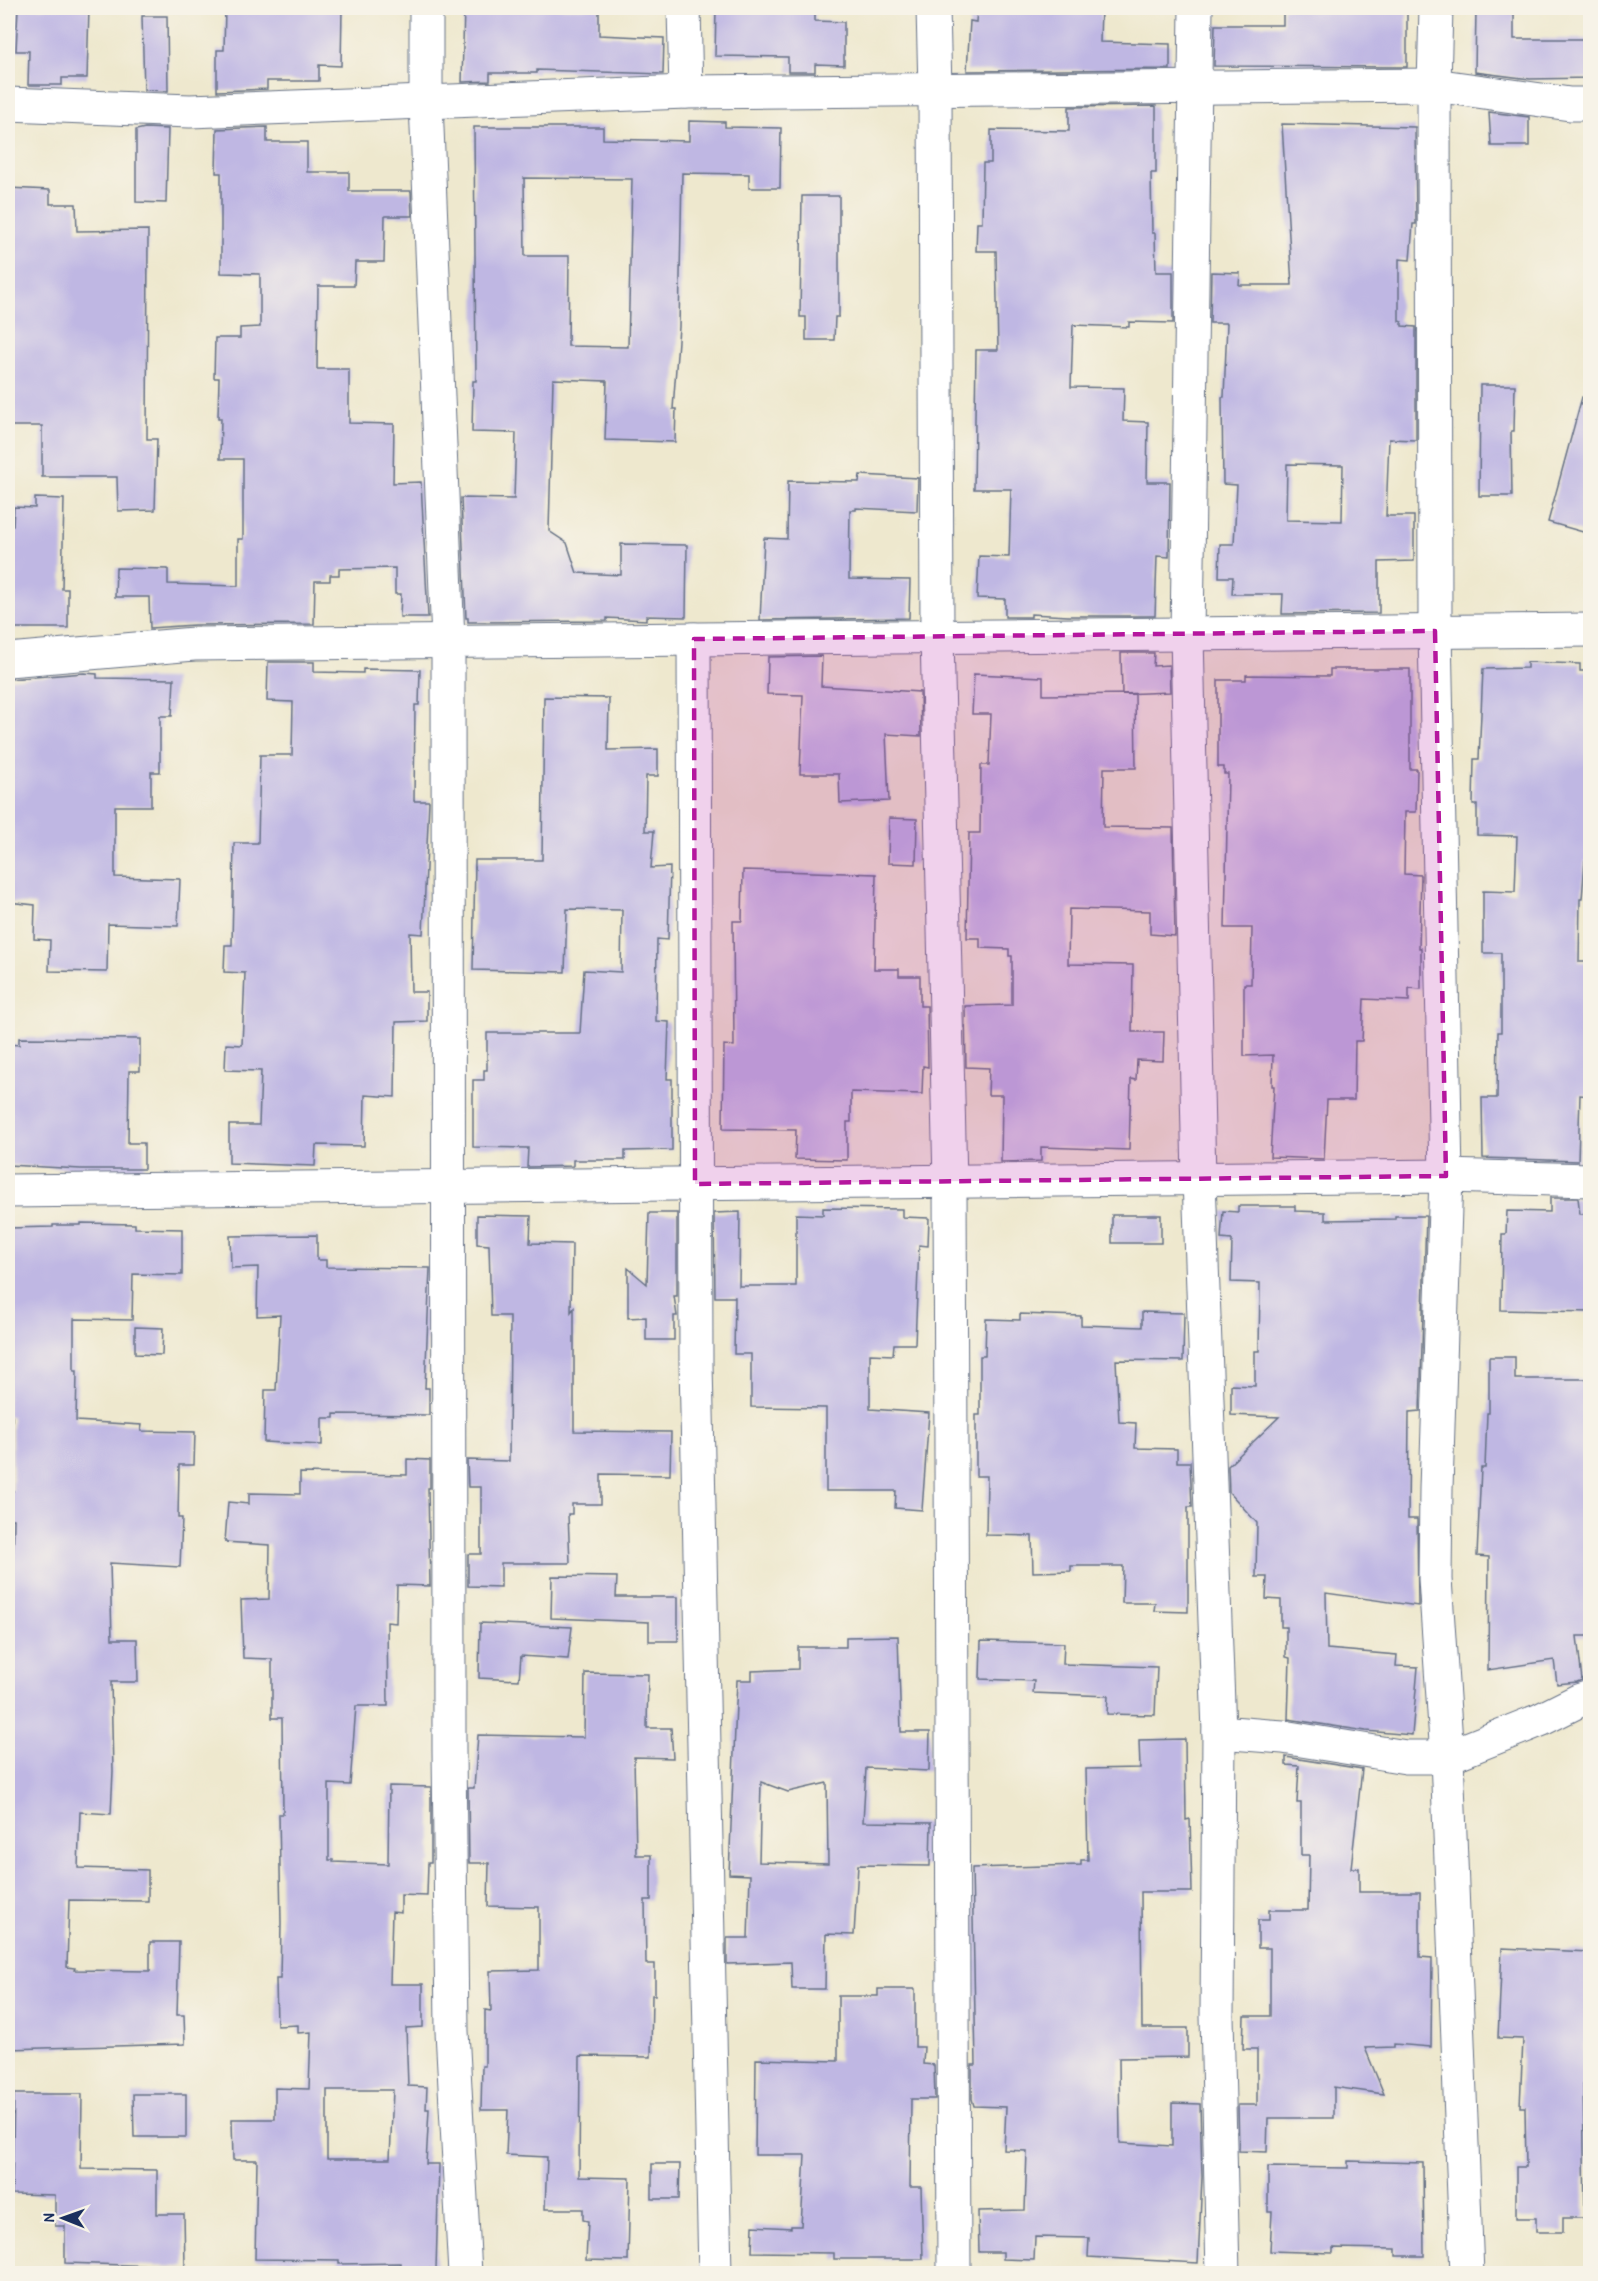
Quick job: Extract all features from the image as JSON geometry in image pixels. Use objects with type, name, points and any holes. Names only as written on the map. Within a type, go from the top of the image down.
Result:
[{"type":"street","points":[[426,8],[426,103],[448,641],[448,1750],[452,2031],[465,2274]]},
{"type":"street","points":[[684,8],[686,93]]},
{"type":"street","points":[[933,8],[937,636],[950,1182],[954,2274]]},
{"type":"street","points":[[1196,8],[1193,87],[1187,634],[1198,1179],[1219,1732],[1217,2016],[1223,2274]]},
{"type":"street","points":[[1436,8],[1434,85],[1435,631],[1446,1176],[1436,1489],[1436,1579],[1447,1757],[1467,2274]]},
{"type":"street","points":[[8,104],[190,111],[686,93],[1434,85],[1570,104],[1590,104]]},
{"type":"street","points":[[8,660],[194,644],[1590,630]]},
{"type":"street","points":[[694,639],[696,1363],[715,2274]]},
{"type":"street","points":[[8,1191],[1446,1176],[1590,1180]]},
{"type":"street","points":[[1219,1732],[1283,1737],[1406,1756],[1447,1757],[1515,1731],[1590,1697]]},
{"type":"highlighted area","points":[[1435,631],[1446,1176],[695,1184],[694,639]]},
{"type":"building","points":[[18,8],[89,8],[87,78],[62,78],[62,85],[28,85],[29,51],[16,51]]},
{"type":"building","points":[[225,8],[342,8],[341,66],[319,65],[319,81],[267,81],[267,89],[217,91],[217,50],[224,50]]},
{"type":"building","points":[[464,8],[599,8],[599,35],[664,38],[663,74],[537,70],[537,73],[490,73],[490,81],[462,82]]},
{"type":"building","points":[[716,8],[815,8],[815,21],[844,22],[844,65],[815,64],[815,72],[788,72],[788,57],[715,56]]},
{"type":"building","points":[[977,8],[1101,8],[1100,42],[1170,44],[1170,69],[967,71],[970,21],[976,22]]},
{"type":"building","points":[[1283,8],[1407,8],[1407,67],[1214,66],[1215,25],[1283,25]]},
{"type":"building","points":[[1476,8],[1514,8],[1514,39],[1590,39],[1590,78],[1530,79],[1475,72]]},
{"type":"building","points":[[142,16],[167,16],[168,91],[144,90]]},
{"type":"building","points":[[1156,106],[1156,173],[1151,173],[1152,233],[1155,233],[1156,272],[1173,272],[1173,323],[1129,322],[1129,327],[1073,325],[1071,387],[1124,388],[1123,421],[1148,422],[1147,482],[1170,482],[1169,557],[1157,556],[1155,616],[1031,614],[1031,617],[1005,617],[1005,599],[977,598],[979,556],[1009,557],[1011,489],[974,489],[976,350],[998,350],[996,251],[976,251],[977,223],[982,223],[983,163],[991,163],[991,130],[1069,131],[1069,107]]},
{"type":"building","points":[[1489,112],[1529,117],[1529,146],[1491,146]]},
{"type":"building","points":[[689,121],[725,122],[725,127],[781,128],[780,188],[749,188],[749,174],[682,173],[679,327],[673,409],[676,409],[675,442],[605,440],[607,381],[553,379],[549,531],[567,543],[577,573],[621,575],[621,544],[687,545],[686,617],[646,616],[646,620],[607,618],[607,621],[468,622],[461,498],[514,499],[516,433],[472,432],[473,381],[476,381],[474,127],[603,127],[603,139],[689,141]],"holes":[[[524,178],[632,179],[628,347],[568,346],[569,256],[525,256]]]},
{"type":"building","points":[[1282,124],[1415,127],[1416,224],[1413,224],[1410,260],[1399,259],[1399,321],[1402,322],[1402,326],[1416,327],[1416,440],[1389,439],[1386,516],[1414,516],[1414,561],[1379,562],[1379,613],[1282,614],[1283,594],[1232,594],[1233,577],[1219,577],[1220,544],[1234,544],[1237,485],[1223,484],[1222,397],[1224,397],[1227,323],[1210,323],[1211,272],[1240,273],[1239,285],[1292,285]],"holes":[[[1287,464],[1343,465],[1342,521],[1286,520]]]},
{"type":"building","points":[[267,127],[267,142],[307,142],[307,172],[349,172],[349,191],[411,191],[412,216],[385,216],[384,262],[355,262],[354,286],[318,286],[317,369],[349,369],[349,423],[394,424],[393,483],[421,482],[428,617],[400,617],[401,594],[395,594],[395,568],[339,569],[339,575],[330,575],[330,581],[315,581],[314,624],[194,625],[150,628],[149,597],[115,597],[116,568],[168,569],[168,584],[238,586],[238,539],[243,539],[243,459],[220,459],[221,418],[218,418],[219,378],[214,378],[215,338],[240,338],[240,328],[260,327],[260,274],[221,273],[221,173],[216,173],[217,129]]},
{"type":"building","points":[[168,129],[166,203],[136,202],[136,130]]},
{"type":"building","points":[[8,188],[50,190],[50,204],[76,204],[77,231],[148,230],[147,439],[157,439],[155,510],[118,511],[117,477],[42,477],[42,426],[8,426]]},
{"type":"building","points":[[802,196],[839,196],[839,317],[835,317],[834,340],[806,340],[806,317],[800,317]]},
{"type":"building","points":[[1480,385],[1515,385],[1514,431],[1511,431],[1512,496],[1479,496]]},
{"type":"building","points":[[1582,397],[1590,398],[1590,534],[1548,522]]},
{"type":"building","points":[[860,475],[918,478],[917,511],[856,508],[856,510],[850,510],[849,579],[910,580],[909,618],[760,620],[764,538],[787,539],[788,481],[859,482]]},
{"type":"building","points":[[35,498],[64,499],[62,589],[68,589],[68,628],[8,628],[8,526],[13,526],[14,507],[35,508]]},
{"type":"building","points":[[1121,653],[1154,653],[1153,666],[1169,665],[1170,692],[1122,694]]},
{"type":"building","points":[[822,656],[821,686],[920,692],[921,736],[886,734],[889,801],[840,803],[839,774],[800,774],[803,695],[767,694],[768,657]]},
{"type":"building","points":[[268,662],[314,662],[314,672],[363,673],[363,669],[420,670],[419,705],[415,705],[414,801],[429,801],[423,934],[410,933],[411,992],[427,992],[427,1021],[396,1022],[395,1097],[365,1095],[364,1146],[316,1145],[315,1166],[229,1163],[229,1125],[259,1125],[261,1071],[225,1070],[226,1044],[242,1045],[245,973],[224,972],[225,945],[232,945],[234,843],[258,843],[260,755],[292,755],[293,702],[267,701]]},
{"type":"building","points":[[1527,662],[1580,664],[1580,671],[1590,671],[1590,862],[1585,861],[1582,899],[1580,899],[1579,962],[1590,962],[1590,1096],[1580,1095],[1578,1161],[1483,1158],[1482,1098],[1497,1098],[1498,1032],[1501,1032],[1501,953],[1483,953],[1483,891],[1515,892],[1517,836],[1477,835],[1477,805],[1473,805],[1474,759],[1479,759],[1483,669],[1527,668]]},
{"type":"building","points":[[1330,669],[1410,669],[1410,769],[1417,769],[1416,812],[1405,812],[1404,874],[1421,875],[1419,948],[1421,948],[1421,989],[1409,988],[1409,1001],[1364,999],[1362,1041],[1355,1041],[1354,1100],[1327,1100],[1324,1159],[1270,1157],[1274,1086],[1272,1086],[1273,1055],[1244,1056],[1244,984],[1251,984],[1252,928],[1225,928],[1228,774],[1224,774],[1224,767],[1218,767],[1218,680],[1246,680],[1246,675],[1330,676]]},
{"type":"building","points":[[97,674],[97,678],[174,679],[172,716],[160,716],[160,772],[151,772],[151,806],[115,806],[115,877],[180,879],[178,926],[108,924],[107,972],[49,971],[50,940],[34,939],[35,905],[8,902],[10,679]]},
{"type":"building","points":[[974,674],[1043,677],[1043,695],[1135,694],[1136,768],[1104,768],[1103,827],[1173,828],[1175,936],[1150,934],[1150,911],[1069,909],[1068,964],[1133,965],[1132,1032],[1164,1032],[1163,1061],[1137,1060],[1136,1080],[1131,1079],[1129,1150],[1041,1147],[1041,1161],[1001,1162],[1002,1095],[988,1095],[989,1068],[966,1067],[965,1006],[1012,1005],[1012,956],[1009,956],[1009,949],[980,948],[980,938],[967,938],[969,833],[980,833],[981,765],[989,765],[991,714],[972,714]]},
{"type":"building","points":[[544,697],[609,698],[608,750],[658,749],[658,776],[646,776],[645,831],[654,831],[651,868],[670,867],[668,940],[657,939],[656,1021],[669,1022],[667,1079],[672,1079],[672,1150],[625,1151],[625,1160],[573,1160],[573,1166],[527,1167],[528,1148],[473,1147],[473,1080],[484,1080],[484,1070],[487,1070],[487,1033],[580,1033],[584,970],[621,972],[622,910],[567,909],[565,972],[473,970],[475,860],[542,860]]},
{"type":"building","points":[[889,818],[917,819],[916,864],[888,863]]},
{"type":"building","points":[[743,870],[876,874],[874,969],[899,969],[899,976],[920,976],[920,1006],[927,1006],[928,1067],[923,1066],[922,1094],[851,1092],[851,1122],[847,1122],[847,1160],[795,1159],[796,1130],[723,1129],[724,1045],[734,1046],[733,921],[742,921]]},
{"type":"building","points":[[19,1038],[140,1039],[140,1071],[129,1071],[128,1143],[144,1143],[144,1169],[81,1169],[8,1165],[8,1044],[19,1045]]},
{"type":"building","points":[[1550,1198],[1578,1198],[1580,1214],[1590,1214],[1590,1312],[1501,1310],[1502,1234],[1506,1234],[1507,1211],[1550,1212]]},
{"type":"building","points":[[1238,1206],[1295,1206],[1295,1211],[1325,1212],[1325,1220],[1426,1216],[1420,1411],[1409,1412],[1408,1519],[1417,1519],[1418,1606],[1326,1593],[1327,1649],[1397,1655],[1396,1666],[1418,1667],[1412,1735],[1366,1731],[1288,1719],[1290,1658],[1286,1657],[1286,1627],[1281,1627],[1281,1600],[1266,1599],[1267,1577],[1256,1577],[1257,1523],[1229,1492],[1228,1466],[1279,1417],[1231,1415],[1231,1385],[1255,1386],[1255,1351],[1259,1351],[1260,1283],[1231,1282],[1232,1240],[1221,1239],[1223,1211],[1238,1212]]},
{"type":"building","points":[[823,1208],[902,1209],[902,1217],[929,1218],[928,1246],[919,1245],[915,1344],[894,1344],[893,1355],[870,1354],[870,1409],[929,1413],[922,1510],[895,1508],[896,1491],[826,1491],[826,1408],[751,1407],[751,1354],[734,1354],[735,1297],[715,1297],[714,1213],[740,1212],[739,1286],[796,1286],[796,1214],[823,1215]]},
{"type":"building","points":[[649,1213],[677,1213],[677,1296],[674,1296],[677,1316],[674,1316],[674,1340],[646,1340],[646,1317],[628,1318],[628,1268],[647,1284]]},
{"type":"building","points":[[477,1215],[531,1216],[530,1243],[572,1244],[574,1431],[671,1432],[670,1475],[601,1474],[601,1504],[572,1504],[572,1514],[568,1514],[570,1563],[501,1563],[501,1587],[468,1586],[468,1554],[481,1554],[481,1487],[468,1487],[467,1460],[509,1461],[510,1316],[491,1316],[489,1245],[477,1244]]},
{"type":"building","points":[[1112,1215],[1161,1215],[1161,1243],[1112,1243]]},
{"type":"building","points":[[81,1223],[135,1224],[135,1228],[182,1229],[182,1275],[133,1274],[132,1320],[74,1319],[74,1371],[77,1371],[76,1421],[142,1425],[141,1431],[195,1432],[194,1465],[179,1465],[178,1518],[182,1518],[180,1567],[110,1563],[112,1639],[137,1639],[138,1682],[111,1682],[113,1771],[111,1814],[80,1812],[78,1868],[148,1870],[148,1901],[69,1900],[67,1967],[75,1968],[74,1970],[150,1971],[150,1942],[179,1942],[177,2015],[184,2015],[185,2044],[8,2049],[8,1614],[12,1614],[14,1519],[8,1519],[8,1491],[13,1491],[12,1416],[8,1416],[8,1228],[53,1227],[53,1225],[81,1225]]},
{"type":"building","points":[[317,1235],[317,1260],[326,1260],[326,1267],[430,1268],[425,1388],[429,1388],[429,1415],[334,1414],[334,1418],[322,1418],[322,1445],[264,1442],[265,1390],[276,1390],[280,1315],[257,1316],[258,1267],[231,1268],[230,1236]]},
{"type":"building","points":[[1142,1312],[1184,1313],[1183,1361],[1116,1360],[1119,1422],[1136,1423],[1135,1448],[1177,1449],[1177,1462],[1190,1462],[1192,1507],[1188,1507],[1188,1612],[1154,1611],[1155,1603],[1122,1603],[1123,1566],[1071,1566],[1071,1571],[1033,1572],[1032,1536],[986,1535],[987,1476],[976,1476],[976,1415],[980,1415],[980,1356],[985,1356],[986,1319],[1020,1320],[1020,1314],[1081,1316],[1081,1325],[1142,1327]]},
{"type":"building","points":[[135,1327],[163,1328],[162,1355],[135,1354]]},
{"type":"building","points":[[1489,1357],[1515,1357],[1515,1379],[1590,1379],[1590,1636],[1577,1636],[1582,1680],[1577,1682],[1557,1684],[1554,1660],[1488,1670],[1489,1557],[1477,1556],[1481,1468],[1485,1468],[1487,1413],[1489,1413]]},
{"type":"building","points":[[407,1459],[430,1460],[430,1488],[428,1488],[430,1586],[397,1585],[396,1623],[387,1622],[388,1706],[356,1706],[350,1785],[329,1784],[329,1860],[388,1864],[389,1786],[431,1787],[431,1863],[428,1863],[427,1896],[401,1895],[401,1913],[392,1912],[390,1984],[423,1984],[423,2027],[406,2028],[408,2086],[427,2087],[426,2109],[429,2109],[426,2164],[439,2164],[436,2269],[401,2267],[401,2263],[339,2264],[339,2260],[255,2259],[257,2160],[233,2160],[232,2119],[275,2119],[275,2088],[309,2089],[311,2032],[298,2033],[298,2025],[277,2026],[276,1979],[280,1979],[281,1923],[279,1814],[283,1814],[282,1718],[272,1718],[272,1659],[243,1658],[241,1600],[269,1599],[270,1545],[225,1542],[228,1502],[249,1504],[249,1493],[300,1494],[300,1473],[407,1475]],"holes":[[[327,2090],[393,2090],[390,2159],[327,2159]]]},
{"type":"building","points":[[552,1576],[617,1577],[616,1597],[678,1597],[678,1641],[649,1641],[649,1622],[551,1618]]},
{"type":"building","points":[[480,1623],[572,1627],[568,1659],[521,1656],[519,1680],[479,1678]]},
{"type":"building","points":[[898,1636],[901,1732],[930,1732],[929,1771],[866,1768],[863,1822],[931,1823],[930,1866],[858,1865],[854,1935],[826,1934],[825,1989],[792,1989],[791,1962],[727,1964],[727,1938],[748,1938],[750,1875],[729,1874],[737,1680],[752,1680],[752,1671],[798,1669],[798,1647],[846,1647],[846,1637]],"holes":[[[761,1782],[788,1792],[827,1783],[828,1864],[759,1862]]]},
{"type":"building","points":[[981,1641],[1064,1643],[1063,1664],[1157,1667],[1155,1715],[1107,1714],[1108,1696],[1033,1693],[1034,1681],[980,1679]]},
{"type":"building","points":[[585,1673],[648,1674],[647,1728],[671,1728],[673,1758],[634,1757],[636,1855],[651,1855],[651,1900],[645,1900],[646,1964],[655,1964],[651,2057],[580,2056],[579,2177],[630,2178],[628,2261],[586,2260],[588,2221],[583,2220],[583,2209],[545,2209],[547,2157],[506,2155],[508,2110],[481,2110],[482,2066],[485,2066],[485,2010],[491,2011],[490,1971],[539,1970],[539,1907],[488,1906],[489,1863],[469,1863],[468,1788],[474,1788],[478,1735],[584,1737]]},
{"type":"building","points":[[1185,1739],[1186,1820],[1190,1819],[1192,1892],[1141,1892],[1142,2028],[1188,2028],[1188,2057],[1119,2058],[1120,2143],[1172,2146],[1172,2103],[1200,2104],[1202,2177],[1198,2263],[1088,2257],[1089,2238],[1035,2237],[1034,2260],[1003,2259],[1003,2252],[979,2252],[978,2211],[1025,2210],[1027,2151],[1004,2150],[1006,2107],[974,2106],[972,2099],[972,2065],[976,2065],[972,1868],[1081,1865],[1081,1860],[1088,1860],[1086,1769],[1140,1768],[1139,1740]]},
{"type":"building","points":[[1286,1757],[1362,1769],[1351,1868],[1359,1868],[1359,1892],[1420,1892],[1420,1957],[1432,1958],[1431,2047],[1394,2044],[1394,2047],[1365,2048],[1384,2094],[1334,2087],[1334,2118],[1268,2118],[1267,2152],[1239,2151],[1238,2105],[1257,2105],[1257,2049],[1243,2049],[1244,2016],[1270,2016],[1270,1948],[1258,1948],[1258,1920],[1269,1920],[1269,1910],[1308,1910],[1309,1855],[1301,1855],[1301,1803],[1297,1803],[1299,1766],[1286,1765]]},
{"type":"building","points":[[1502,1948],[1590,1952],[1588,2043],[1584,2043],[1583,2078],[1585,2218],[1563,2218],[1563,2232],[1536,2232],[1536,2218],[1516,2218],[1516,2167],[1526,2167],[1525,2107],[1520,2107],[1523,2039],[1498,2038]]},
{"type":"building","points":[[878,1989],[915,1989],[915,2047],[924,2047],[923,2064],[934,2065],[935,2099],[911,2099],[910,2187],[921,2187],[923,2259],[834,2259],[834,2253],[752,2252],[753,2226],[791,2228],[791,2226],[801,2226],[805,2155],[755,2155],[756,2059],[838,2061],[838,1996],[878,1996]]},
{"type":"building","points":[[14,2094],[82,2094],[81,2169],[157,2170],[157,2214],[184,2214],[185,2267],[65,2263],[65,2226],[55,2226],[55,2195],[12,2194]]},
{"type":"building","points":[[133,2094],[186,2094],[186,2137],[134,2137]]},
{"type":"building","points":[[1348,2161],[1423,2163],[1424,2256],[1396,2256],[1396,2249],[1333,2248],[1333,2253],[1270,2251],[1272,2212],[1268,2212],[1268,2167],[1348,2168]]},
{"type":"building","points":[[652,2164],[680,2164],[679,2199],[652,2199]]}]
